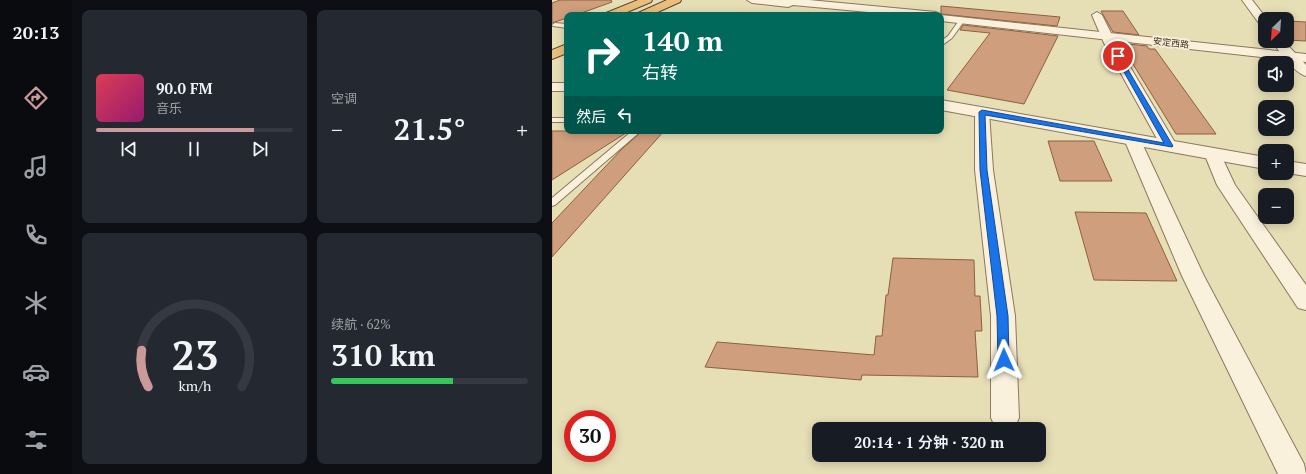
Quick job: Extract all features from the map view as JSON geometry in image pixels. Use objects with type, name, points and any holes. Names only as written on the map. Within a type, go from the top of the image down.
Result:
[{"type":"highway","points":[[617,12],[647,0]]},
{"type":"highway","points":[[649,12],[676,0]]},
{"type":"highway","points":[[552,55],[564,49]]},
{"type":"street","points":[[752,0],[880,12]]},
{"type":"street","points":[[774,0],[904,12]]},
{"type":"street","points":[[1247,0],[1258,15]]},
{"type":"street","points":[[1096,15],[1169,146]]},
{"type":"street","name":"安定西路","points":[[944,17],[1106,35]]},
{"type":"street","name":"安定西路","points":[[944,17],[1306,56]]},
{"type":"street","points":[[1283,48],[1306,72]]},
{"type":"street","points":[[552,87],[564,87]]},
{"type":"street","points":[[944,106],[1258,162]]},
{"type":"street","points":[[982,112],[984,170],[1003,316],[1005,418]]},
{"type":"street","points":[[1132,139],[1193,276],[1293,474]]},
{"type":"street","points":[[1212,153],[1226,185],[1306,302]]},
{"type":"street","points":[[1294,168],[1306,170]]},
{"type":"lane","points":[[944,42],[950,37],[962,20]]},
{"type":"lane","points":[[552,120],[564,120]]},
{"type":"lane","points":[[552,203],[556,196],[633,134]]},
{"type":"shaded area","points":[[552,0],[1306,0],[1306,474],[552,474]]},
{"type":"building","points":[[560,0],[611,0],[612,2],[584,12],[564,12],[564,19],[552,23],[552,3]]},
{"type":"building","points":[[941,6],[1060,17],[1057,26],[944,14],[944,12],[941,12]]},
{"type":"building","points":[[1101,11],[1123,11],[1139,35],[1113,32]]},
{"type":"building","points":[[1294,21],[1306,22],[1306,41],[1294,40]]},
{"type":"building","points":[[963,25],[1058,36],[1024,104],[947,90],[990,33],[960,30]]},
{"type":"building","points":[[1120,43],[1147,46],[1149,49],[1155,49],[1216,134],[1176,134]]},
{"type":"building","points":[[552,131],[564,131],[564,134],[624,134],[552,180]]},
{"type":"building","points":[[639,134],[661,134],[552,257],[552,223],[621,150]]},
{"type":"building","points":[[1048,141],[1094,141],[1112,181],[1060,181]]},
{"type":"building","points":[[1075,212],[1146,213],[1177,281],[1094,280]]},
{"type":"building","points":[[893,258],[974,260],[975,296],[980,296],[982,331],[975,331],[978,377],[862,375],[861,380],[705,367],[717,342],[874,355],[876,336],[882,336],[886,295],[888,295]]},
{"type":"route","points":[[1004,360],[1003,316],[984,170],[982,112],[1169,146],[1118,56]]}]
